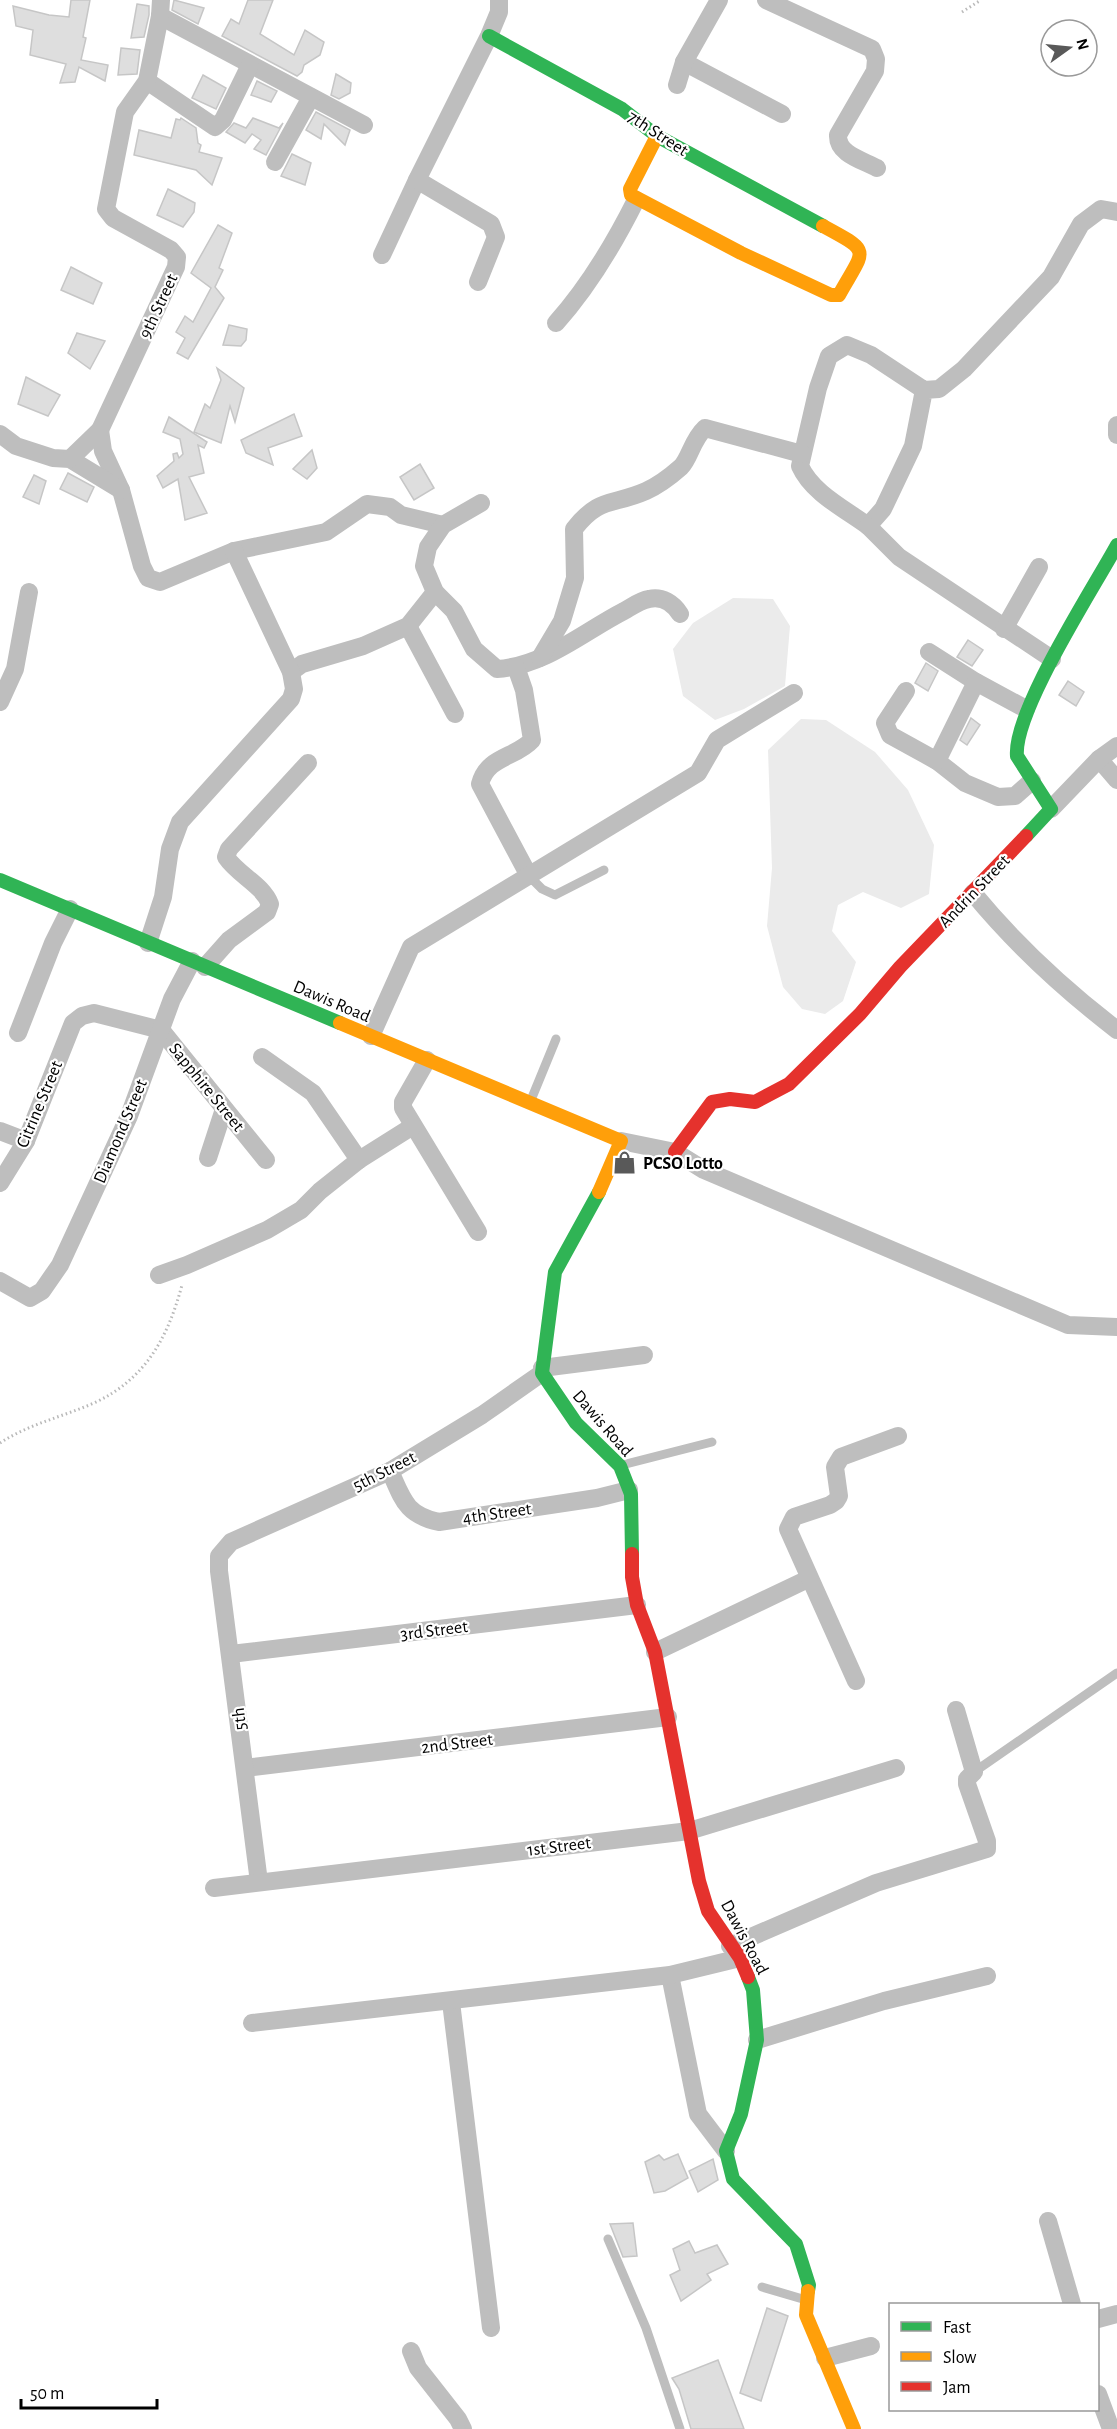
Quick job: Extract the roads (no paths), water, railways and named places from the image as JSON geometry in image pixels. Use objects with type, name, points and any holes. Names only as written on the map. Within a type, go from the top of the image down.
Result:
[{"type":"street","points":[[382,255],[489,36],[499,12],[499,0]]},
{"type":"street","points":[[677,85],[684,62],[718,0]]},
{"type":"street","points":[[766,0],[872,49],[876,59],[875,71],[838,135],[838,143],[843,150],[877,168]]},
{"type":"street","points":[[161,8],[250,65],[364,125]]},
{"type":"street","name":"9th Street","points":[[70,459],[100,430],[176,267],[177,257],[171,250],[113,218],[106,209],[125,112],[147,81],[161,8]]},
{"type":"street","name":"7th Street","points":[[489,36],[622,109],[657,136],[856,244],[860,249],[860,257],[845,288],[839,295],[831,296],[636,200]]},
{"type":"street","points":[[684,62],[782,114]]},
{"type":"street","points":[[147,81],[215,127],[223,120],[250,65]]},
{"type":"street","points":[[276,162],[311,97]]},
{"type":"street","points":[[556,323],[581,293],[611,250],[636,200],[631,195],[630,189],[657,136]]},
{"type":"street","points":[[417,180],[491,225],[495,231],[496,237],[478,282]]},
{"type":"street","points":[[1052,659],[899,557],[868,526],[811,482],[800,465],[829,356],[847,345],[871,355],[924,390],[939,389],[964,369],[1051,277],[1081,224],[1101,209],[1117,212]]},
{"type":"street","points":[[868,526],[883,509],[914,446],[924,390]]},
{"type":"street","points":[[1117,425],[1117,435]]},
{"type":"street","points":[[540,658],[562,621],[575,578],[573,529],[586,513],[606,501],[646,491],[682,466],[694,438],[705,428],[802,454]]},
{"type":"street","points":[[100,430],[103,451],[121,490],[138,553],[148,578],[160,582],[234,551],[326,532],[367,504],[390,507],[401,515],[443,525]]},
{"type":"street","points":[[0,434],[16,446],[53,458],[70,459],[121,490]]},
{"type":"street","points":[[481,502],[443,525],[428,547],[424,566],[435,592],[454,611],[474,649],[497,669],[516,667],[561,650],[604,621],[648,599],[662,599],[673,605],[680,614]]},
{"type":"street","points":[[1117,545],[1026,709],[1016,746],[1017,756],[1051,809],[1099,759],[1117,746]]},
{"type":"street","points":[[148,943],[163,897],[170,849],[180,822],[291,699],[294,689],[291,672],[234,551]]},
{"type":"street","points":[[1004,629],[1039,567]]},
{"type":"street","points":[[0,702],[15,669],[29,592]]},
{"type":"street","points":[[291,672],[302,664],[363,646],[408,626],[435,592]]},
{"type":"street","points":[[408,626],[455,714]]},
{"type":"street","points":[[929,652],[976,682],[1026,709]]},
{"type":"street","points":[[516,667],[524,690],[532,740],[527,746],[500,758],[482,775],[480,784],[529,876]]},
{"type":"street","points":[[937,761],[976,682]]},
{"type":"street","points":[[906,691],[885,723],[890,735],[937,761],[965,783],[998,797],[1016,796],[1032,782]]},
{"type":"street","points":[[371,1036],[411,947],[698,773],[717,741],[794,693]]},
{"type":"street","points":[[1099,759],[1117,780]]},
{"type":"street","name":"Diamond Street","points":[[0,1281],[30,1298],[37,1295],[60,1264],[120,1137],[172,999],[198,964],[267,912],[270,904],[266,896],[232,866],[226,857],[229,849],[308,763]]},
{"type":"street","name":"Andrin Street","points":[[675,1152],[712,1102],[730,1099],[755,1102],[789,1084],[860,1014],[900,967],[1051,809]]},
{"type":"street","name":"Dawis Road","points":[[0,880],[621,1141]]},
{"type":"street","points":[[973,893],[998,923],[1062,985],[1117,1030]]},
{"type":"street","points":[[18,1033],[53,943],[70,909]]},
{"type":"street","name":"Sapphire Street","points":[[73,1023],[82,1016],[94,1013],[162,1030],[266,1160]]},
{"type":"street","name":"Citrine Street","points":[[0,1183],[26,1141],[73,1023]]},
{"type":"street","points":[[262,1057],[313,1093],[359,1160]]},
{"type":"street","points":[[427,1060],[403,1102],[403,1108],[478,1232]]},
{"type":"street","points":[[208,1158],[224,1108]]},
{"type":"street","points":[[159,1275],[267,1230],[301,1210],[320,1191],[359,1160],[413,1126]]},
{"type":"street","points":[[0,1131],[26,1141]]},
{"type":"street","points":[[644,1355],[542,1371],[555,1272],[594,1205],[621,1141],[675,1152],[704,1170],[1068,1325],[1117,1327]]},
{"type":"street","name":"Dawis Road","points":[[542,1371],[576,1424],[620,1466],[629,1490],[632,1577],[638,1605],[655,1652],[689,1831],[708,1911],[735,1952],[753,1990],[757,2040],[741,2114],[726,2151]]},
{"type":"street","name":"5th Street","points":[[219,1556],[231,1542],[390,1471],[482,1416],[542,1371]]},
{"type":"street","points":[[856,1681],[808,1579],[788,1529],[789,1522],[794,1517],[836,1501],[839,1496],[835,1467],[841,1457],[898,1436]]},
{"type":"street","name":"4th Street","points":[[390,1471],[406,1505],[420,1518],[439,1522],[597,1498],[629,1490]]},
{"type":"street","name":"5th","points":[[219,1556],[219,1571],[259,1882]]},
{"type":"street","points":[[655,1652],[808,1579]]},
{"type":"street","name":"3rd Street","points":[[231,1654],[638,1605]]},
{"type":"street","points":[[252,2024],[452,2002],[670,1974],[735,1952],[876,1883],[987,1849],[987,1841],[967,1784],[967,1779],[974,1772],[973,1761],[956,1710]]},
{"type":"street","name":"2nd Street","points":[[245,1768],[668,1717]]},
{"type":"street","name":"1st Street","points":[[213,1888],[689,1831],[896,1768]]},
{"type":"street","points":[[670,1974],[698,2114],[726,2151],[733,2179],[796,2244],[809,2286],[806,2315],[854,2429]]},
{"type":"street","points":[[757,2040],[884,2001],[987,1976]]},
{"type":"street","points":[[452,2002],[491,2328]]},
{"type":"street","points":[[1047,2221],[1072,2303]]},
{"type":"street","points":[[1099,2319],[1117,2314]]},
{"type":"street","points":[[825,2358],[870,2346]]},
{"type":"street","points":[[411,2351],[418,2368],[458,2419],[463,2429]]},
{"type":"street","points":[[1099,2397],[1111,2429]]},
{"type":"lane","points":[[529,876],[542,889],[555,895],[604,870]]},
{"type":"lane","points":[[530,1103],[556,1039]]},
{"type":"lane","points":[[620,1466],[712,1442]]},
{"type":"lane","points":[[974,1772],[1117,1673]]},
{"type":"lane","points":[[608,2240],[646,2328],[680,2429]]},
{"type":"lane","points":[[762,2287],[808,2301]]},
{"type":"place","name":"PCSO Lotto","points":[[625,1163]]}]
